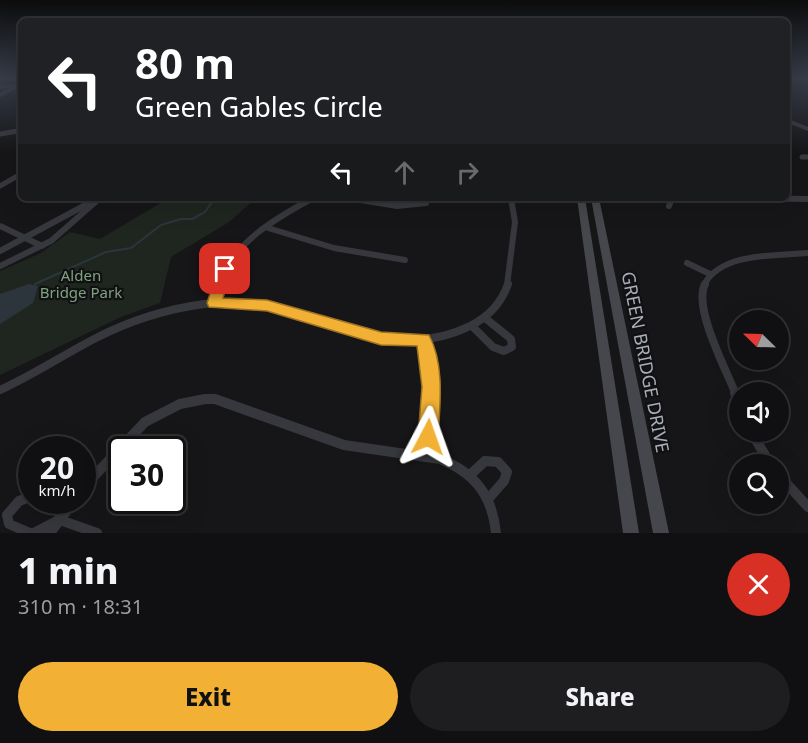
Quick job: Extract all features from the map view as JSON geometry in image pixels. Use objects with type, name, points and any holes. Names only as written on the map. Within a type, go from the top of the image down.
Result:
[{"type":"main road","points":[[581,201],[631,533]]},
{"type":"main road","name":"GREEN BRIDGE DRIVE","points":[[596,201],[661,533]]},
{"type":"street","points":[[790,123],[808,129]]},
{"type":"street","points":[[0,134],[18,131]]},
{"type":"street","points":[[2,184],[18,176]]},
{"type":"street","points":[[790,199],[808,199]]},
{"type":"street","points":[[0,251],[94,201]]},
{"type":"street","points":[[0,266],[42,246],[66,230],[96,201]]},
{"type":"street","points":[[214,303],[229,262],[240,250],[288,212],[308,201]]},
{"type":"street","points":[[367,201],[397,206],[426,203]]},
{"type":"street","points":[[0,395],[78,348],[130,323],[176,309],[214,303],[267,306],[381,339],[423,340],[453,334],[485,318],[499,304],[510,281],[514,211],[512,201]]},
{"type":"street","points":[[669,206],[671,201]]},
{"type":"street","points":[[0,226],[42,246]]},
{"type":"street","points":[[268,228],[334,248],[405,260]]},
{"type":"street","points":[[731,382],[700,300],[703,284],[718,268],[738,261],[808,253]]},
{"type":"street","points":[[687,263],[710,274]]},
{"type":"street","points":[[472,326],[493,346],[504,351],[513,347],[511,339],[485,318]]},
{"type":"street","points":[[423,340],[429,360],[431,387],[426,457]]},
{"type":"street","points":[[0,390],[21,381]]},
{"type":"street","points":[[96,473],[124,441],[145,422],[180,404],[215,399],[344,445],[451,463],[470,475],[489,498],[495,513],[496,533]]},
{"type":"street","points":[[470,475],[486,461],[498,462],[507,472],[504,481],[489,498]]},
{"type":"street","points":[[789,486],[808,507]]},
{"type":"street","points":[[18,502],[8,515],[9,524],[32,533],[60,520],[98,533]]},
{"type":"street","points":[[59,514],[60,520]]},
{"type":"street","points":[[50,533],[64,514]]},
{"type":"green space","name":"Alden Bridge Park","points":[[164,201],[253,201],[229,222],[171,257],[160,303],[123,316],[0,375],[0,271],[41,253],[70,232],[100,239]]},
{"type":"shaded area","points":[[29,284],[38,286],[33,303],[0,324],[0,294]]},
{"type":"waterway","points":[[35,284],[106,252],[131,248],[161,225],[181,219],[192,219],[205,212],[212,202],[216,201]]},
{"type":"route","points":[[225,269],[214,303],[243,303],[282,309],[381,339],[423,340],[429,360],[431,387],[428,437]]}]
